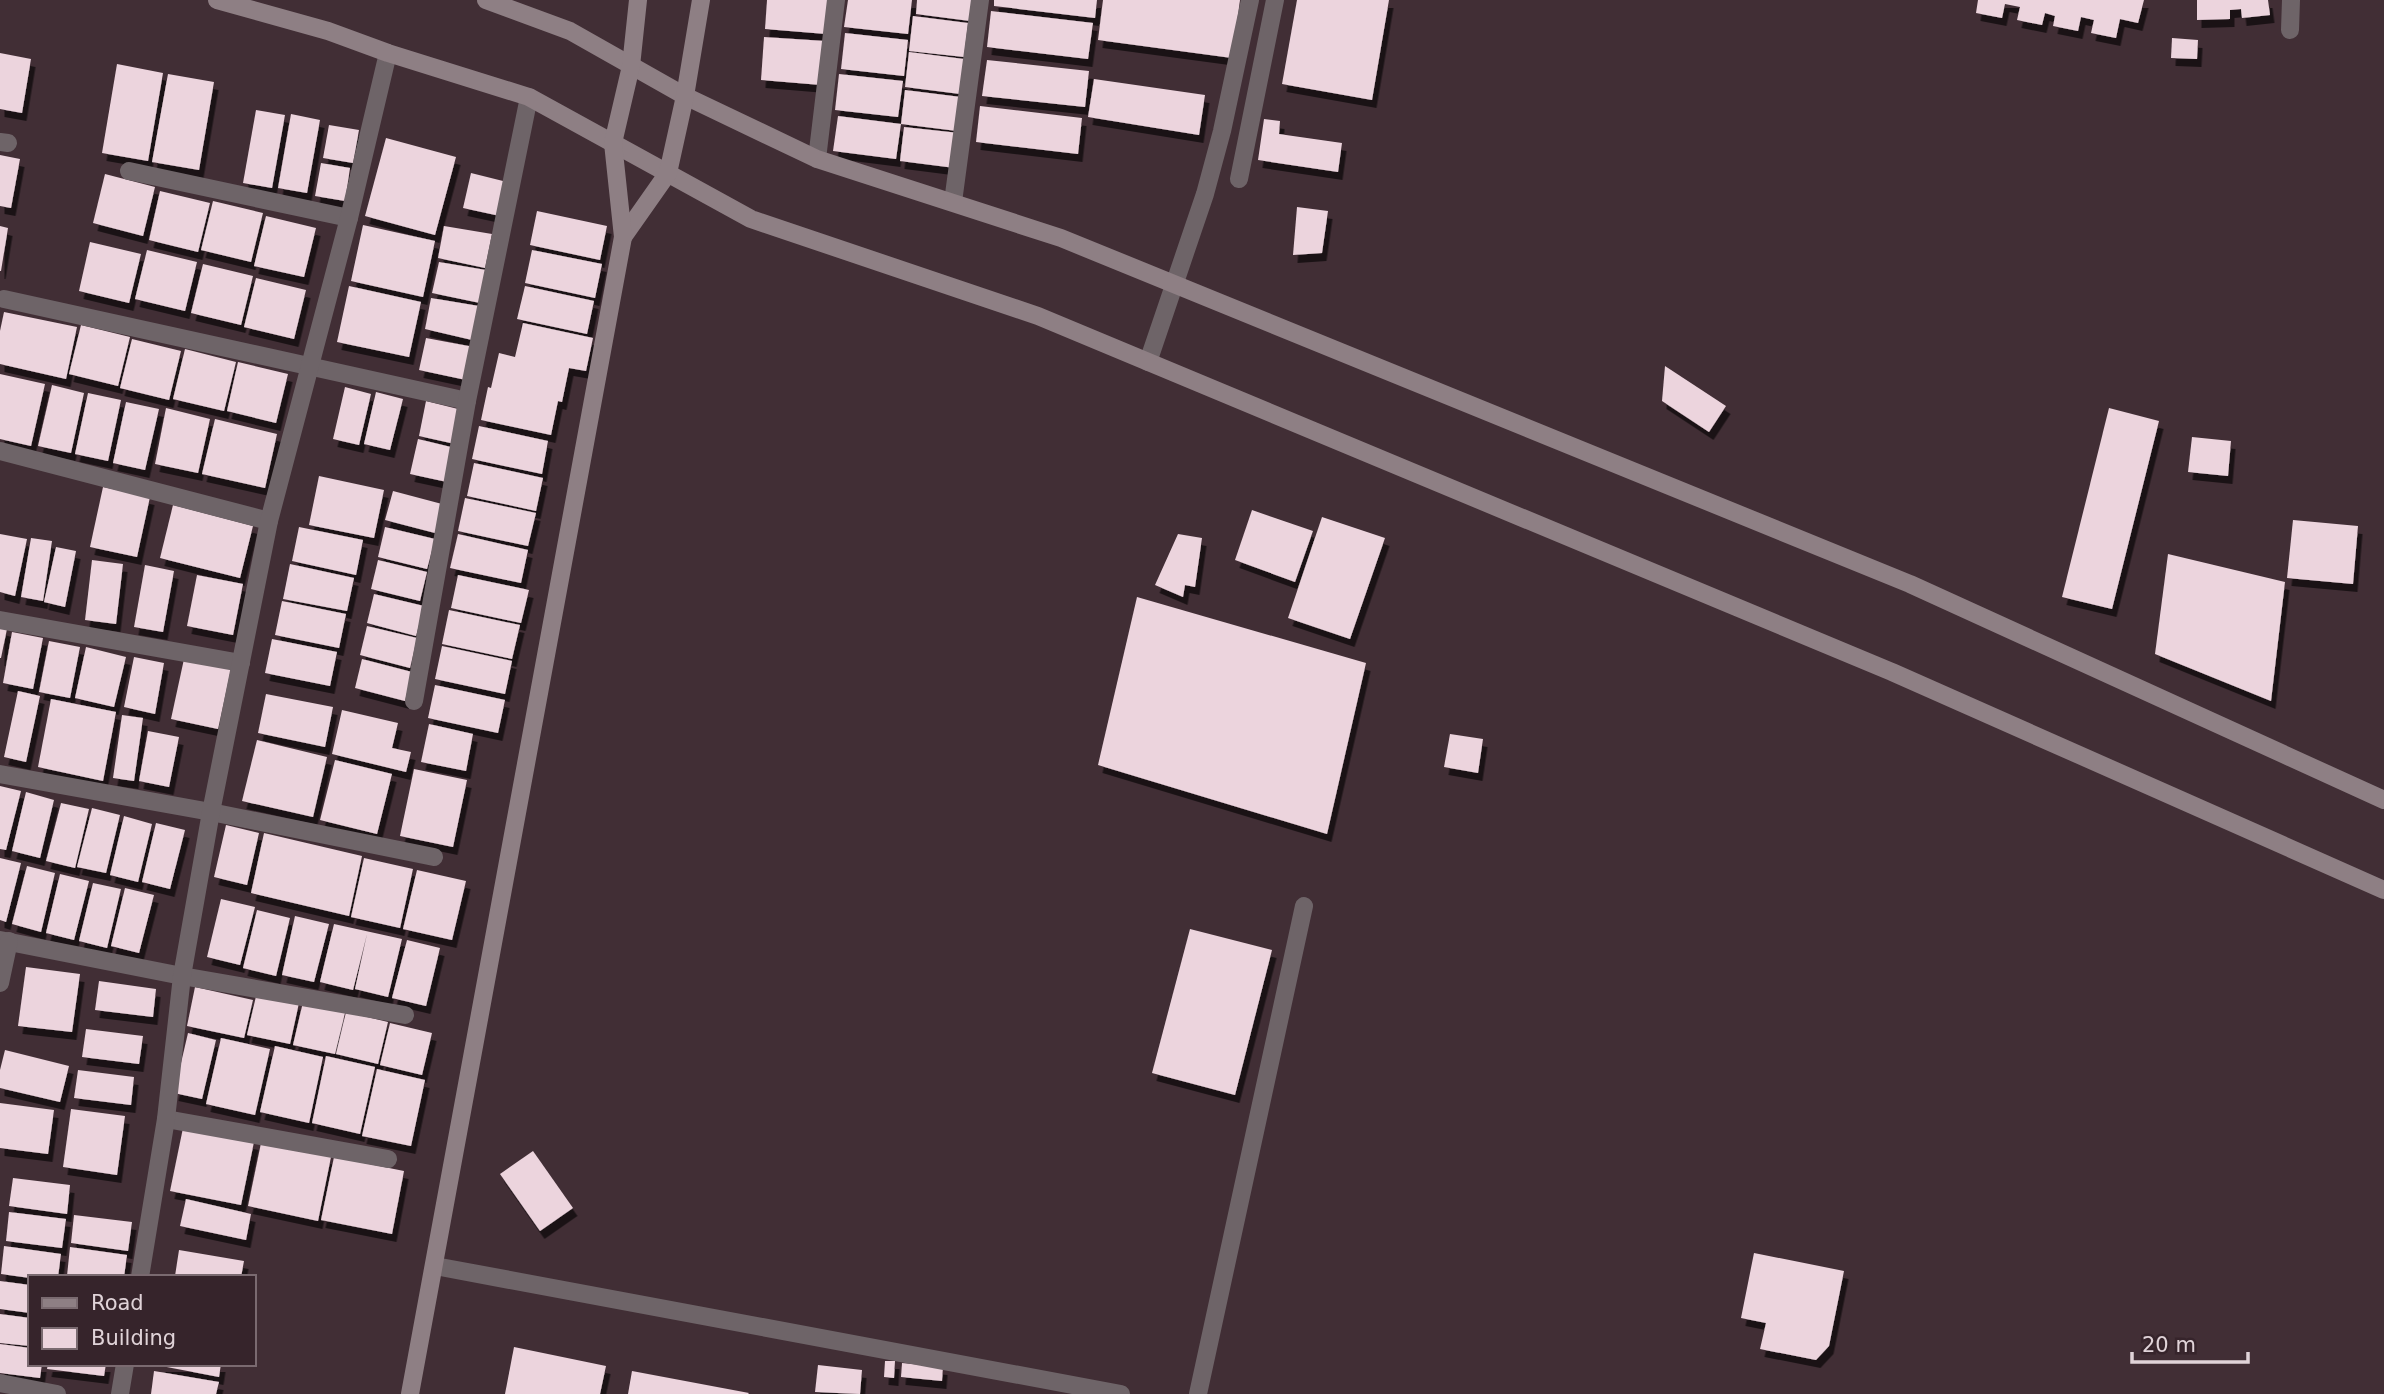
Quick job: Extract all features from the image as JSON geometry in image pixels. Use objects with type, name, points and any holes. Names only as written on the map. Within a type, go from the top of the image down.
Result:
[{"type":"street","points":[[217,0],[328,31],[388,53],[529,97],[751,219],[1038,316],[1892,672],[2384,890]]},
{"type":"street","points":[[486,0],[570,31],[685,96],[817,159],[1061,238],[1910,584],[2384,800]]},
{"type":"street","points":[[410,1394],[623,237],[613,143],[631,66],[639,0]]},
{"type":"street","points":[[623,237],[668,173],[685,96],[701,0]]},
{"type":"street","points":[[817,159],[836,0]]},
{"type":"street","points":[[953,202],[980,0]]},
{"type":"street","points":[[1148,362],[1205,194],[1219,144],[1250,0]]},
{"type":"street","points":[[1239,179],[1275,0]]},
{"type":"street","points":[[2290,30],[2291,0]]},
{"type":"street","points":[[140,1275],[166,1119],[182,976],[268,521],[311,367],[388,53]]},
{"type":"street","points":[[414,701],[467,401],[529,97]]},
{"type":"street","points":[[130,171],[349,218]]},
{"type":"street","points":[[5,299],[467,401]]},
{"type":"street","points":[[0,451],[268,521]]},
{"type":"street","points":[[0,620],[242,663]]},
{"type":"street","points":[[0,774],[211,812],[434,858]]},
{"type":"street","points":[[1198,1394],[1304,905]]},
{"type":"street","points":[[0,983],[4,940],[182,976],[405,1015]]},
{"type":"street","points":[[166,1119],[388,1159]]},
{"type":"street","points":[[435,1266],[1121,1394]]},
{"type":"street","points":[[120,1394],[125,1366]]},
{"type":"street","points":[[0,1383],[57,1394]]},
{"type":"building","points":[[767,0],[828,0],[826,34],[765,29]]},
{"type":"building","points":[[848,0],[912,0],[908,34],[844,27]]},
{"type":"building","points":[[917,0],[973,0],[970,21],[916,14]]},
{"type":"building","points":[[994,0],[1097,0],[1095,18],[994,6]]},
{"type":"building","points":[[1103,0],[1240,0],[1232,58],[1098,40]]},
{"type":"building","points":[[1297,0],[1389,0],[1372,100],[1282,84]]},
{"type":"building","points":[[1978,0],[2144,0],[2138,23],[2120,19],[2116,38],[2091,33],[2094,20],[2081,17],[2078,31],[2053,26],[2055,16],[2045,13],[2042,25],[2017,20],[2020,7],[2005,4],[2002,18],[1976,13]]},
{"type":"building","points":[[2197,0],[2268,0],[2270,15],[2242,18],[2241,9],[2230,10],[2230,19],[2197,20]]},
{"type":"building","points":[[991,11],[1093,23],[1088,59],[987,47]]},
{"type":"building","points":[[913,16],[968,23],[964,57],[909,51]]},
{"type":"building","points":[[845,33],[908,40],[904,76],[841,69]]},
{"type":"building","points":[[764,37],[825,41],[821,85],[761,80]]},
{"type":"building","points":[[2172,38],[2198,40],[2197,59],[2171,58]]},
{"type":"building","points":[[909,52],[964,59],[960,94],[905,87]]},
{"type":"building","points":[[0,53],[31,59],[22,113],[0,109]]},
{"type":"building","points":[[987,60],[1089,71],[1085,107],[982,96]]},
{"type":"building","points":[[117,64],[163,73],[148,161],[102,153]]},
{"type":"building","points":[[168,74],[214,82],[199,170],[152,162]]},
{"type":"building","points":[[839,74],[903,81],[898,117],[835,110]]},
{"type":"building","points":[[1094,79],[1205,95],[1199,135],[1088,117]]},
{"type":"building","points":[[905,90],[961,97],[957,131],[901,124]]},
{"type":"building","points":[[980,106],[1082,118],[1078,154],[976,142]]},
{"type":"building","points":[[256,110],[285,115],[272,188],[243,183]]},
{"type":"building","points":[[291,114],[320,120],[307,193],[278,188]]},
{"type":"building","points":[[838,116],[901,124],[896,159],[833,151]]},
{"type":"building","points":[[1264,119],[1280,121],[1279,134],[1342,143],[1338,172],[1258,160]]},
{"type":"building","points":[[329,125],[359,130],[353,163],[323,158]]},
{"type":"building","points":[[904,127],[959,133],[955,168],[900,161]]},
{"type":"building","points":[[386,138],[456,157],[435,235],[365,216]]},
{"type":"building","points":[[0,155],[20,159],[11,208],[0,206]]},
{"type":"building","points":[[321,163],[350,168],[345,201],[315,196]]},
{"type":"building","points":[[471,173],[507,182],[500,216],[463,208]]},
{"type":"building","points":[[105,174],[155,187],[143,236],[93,223]]},
{"type":"building","points":[[160,191],[210,203],[198,252],[149,240]]},
{"type":"building","points":[[213,201],[263,213],[251,262],[201,250]]},
{"type":"building","points":[[1297,207],[1328,211],[1322,253],[1293,255]]},
{"type":"building","points":[[537,211],[607,226],[600,260],[530,245]]},
{"type":"building","points":[[266,216],[316,228],[304,277],[254,266]]},
{"type":"building","points":[[363,225],[435,241],[423,297],[351,281]]},
{"type":"building","points":[[0,226],[8,228],[1,271],[0,271]]},
{"type":"building","points":[[444,226],[492,234],[485,268],[438,258]]},
{"type":"building","points":[[90,242],[141,254],[129,303],[79,291]]},
{"type":"building","points":[[147,250],[197,262],[185,311],[135,299]]},
{"type":"building","points":[[532,250],[602,264],[595,298],[525,283]]},
{"type":"building","points":[[439,262],[486,270],[480,303],[432,293]]},
{"type":"building","points":[[203,264],[253,276],[241,325],[191,313]]},
{"type":"building","points":[[256,278],[306,290],[294,339],[244,327]]},
{"type":"building","points":[[349,286],[421,302],[409,357],[337,342]]},
{"type":"building","points":[[525,286],[594,301],[587,334],[517,319]]},
{"type":"building","points":[[431,298],[479,306],[472,340],[425,329]]},
{"type":"building","points":[[4,312],[77,327],[66,379],[0,364],[0,331]]},
{"type":"building","points":[[523,323],[593,338],[586,371],[569,368],[551,435],[481,420],[499,353],[515,357]]},
{"type":"building","points":[[81,325],[130,337],[118,386],[69,374]]},
{"type":"building","points":[[426,338],[474,347],[466,380],[419,370]]},
{"type":"building","points":[[132,339],[181,351],[169,400],[120,388]]},
{"type":"building","points":[[185,349],[236,362],[224,411],[173,399]]},
{"type":"building","points":[[238,362],[288,374],[276,423],[227,411]]},
{"type":"building","points":[[1665,366],[1726,406],[1709,432],[1662,401]]},
{"type":"building","points":[[0,374],[45,384],[31,446],[0,439]]},
{"type":"building","points":[[52,385],[84,393],[71,453],[38,446]]},
{"type":"building","points":[[345,387],[371,394],[359,445],[333,439]]},
{"type":"building","points":[[376,392],[403,399],[390,450],[364,444]]},
{"type":"building","points":[[88,393],[121,400],[108,461],[75,454]]},
{"type":"building","points":[[426,401],[462,410],[455,444],[419,436]]},
{"type":"building","points":[[126,402],[159,409],[145,470],[113,463]]},
{"type":"building","points":[[166,408],[210,419],[198,473],[155,464]]},
{"type":"building","points":[[2109,408],[2159,421],[2112,609],[2062,597]]},
{"type":"building","points":[[215,419],[277,434],[265,488],[202,474]]},
{"type":"building","points":[[479,426],[548,441],[542,474],[472,459]]},
{"type":"building","points":[[2192,437],[2231,441],[2228,476],[2188,472]]},
{"type":"building","points":[[418,439],[455,448],[447,482],[410,474]]},
{"type":"building","points":[[474,463],[543,478],[536,511],[467,496]]},
{"type":"building","points":[[319,476],[384,490],[374,538],[309,525]]},
{"type":"building","points":[[103,487],[150,497],[137,557],[90,547]]},
{"type":"building","points":[[393,491],[442,504],[435,533],[385,520]]},
{"type":"building","points":[[465,498],[536,513],[528,546],[458,531]]},
{"type":"building","points":[[173,505],[253,526],[240,578],[160,558]]},
{"type":"building","points":[[1252,510],[1313,531],[1295,582],[1235,560]]},
{"type":"building","points":[[1322,517],[1385,538],[1350,639],[1288,618]]},
{"type":"building","points":[[2293,520],[2358,526],[2353,584],[2287,578]]},
{"type":"building","points":[[299,527],[363,540],[356,575],[292,561]]},
{"type":"building","points":[[385,527],[435,539],[427,569],[378,557]]},
{"type":"building","points":[[0,534],[27,539],[15,596],[0,592]]},
{"type":"building","points":[[458,534],[528,550],[521,583],[450,568]]},
{"type":"building","points":[[1178,534],[1202,538],[1195,587],[1185,585],[1183,597],[1155,585]]},
{"type":"building","points":[[31,538],[52,541],[43,601],[21,597]]},
{"type":"building","points":[[56,547],[76,551],[65,607],[44,602]]},
{"type":"building","points":[[2168,554],[2285,582],[2271,701],[2155,654]]},
{"type":"building","points":[[92,560],[123,564],[116,624],[85,620]]},
{"type":"building","points":[[378,560],[427,572],[420,601],[371,589]]},
{"type":"building","points":[[290,564],[354,578],[347,611],[283,599]]},
{"type":"building","points":[[145,565],[174,571],[163,632],[134,627]]},
{"type":"building","points":[[197,575],[243,584],[233,635],[187,626]]},
{"type":"building","points":[[458,575],[529,590],[521,623],[451,608]]},
{"type":"building","points":[[374,594],[424,606],[416,636],[367,623]]},
{"type":"building","points":[[1137,597],[1366,663],[1327,834],[1098,765]]},
{"type":"building","points":[[282,601],[346,614],[339,648],[275,635]]},
{"type":"building","points":[[449,610],[520,625],[512,659],[442,644]]},
{"type":"building","points":[[367,626],[417,638],[410,668],[360,655]]},
{"type":"building","points":[[0,627],[7,629],[1,658],[0,658]]},
{"type":"building","points":[[12,632],[43,638],[33,689],[3,683]]},
{"type":"building","points":[[272,639],[337,652],[330,686],[265,673]]},
{"type":"building","points":[[49,641],[80,647],[70,698],[39,692]]},
{"type":"building","points":[[442,646],[512,661],[505,694],[435,679]]},
{"type":"building","points":[[86,647],[126,657],[114,707],[75,698]]},
{"type":"building","points":[[134,657],[164,663],[155,714],[124,707]]},
{"type":"building","points":[[184,659],[231,669],[218,729],[171,719]]},
{"type":"building","points":[[362,659],[412,672],[405,701],[355,688]]},
{"type":"building","points":[[435,685],[505,700],[498,733],[428,718]]},
{"type":"building","points":[[18,691],[40,696],[26,762],[4,757]]},
{"type":"building","points":[[266,694],[333,707],[325,747],[258,733]]},
{"type":"building","points":[[51,699],[116,712],[103,781],[38,767]]},
{"type":"building","points":[[342,710],[398,723],[392,748],[411,752],[406,772],[332,754]]},
{"type":"building","points":[[122,715],[143,718],[134,781],[113,778]]},
{"type":"building","points":[[429,724],[473,734],[466,771],[421,762]]},
{"type":"building","points":[[148,731],[179,737],[169,787],[139,781]]},
{"type":"building","points":[[1450,734],[1483,739],[1478,773],[1444,767]]},
{"type":"building","points":[[257,740],[327,757],[313,817],[242,801]]},
{"type":"building","points":[[335,760],[392,774],[377,834],[320,820]]},
{"type":"building","points":[[414,769],[467,780],[453,847],[400,836]]},
{"type":"building","points":[[0,786],[21,791],[6,850],[0,849]]},
{"type":"building","points":[[26,792],[54,800],[40,858],[12,851]]},
{"type":"building","points":[[61,803],[89,809],[75,868],[46,861]]},
{"type":"building","points":[[92,808],[120,815],[106,873],[77,867]]},
{"type":"building","points":[[124,816],[152,824],[138,882],[110,875]]},
{"type":"building","points":[[156,823],[185,830],[170,889],[142,882]]},
{"type":"building","points":[[226,825],[259,833],[247,885],[214,877]]},
{"type":"building","points":[[264,833],[362,856],[349,916],[251,893]]},
{"type":"building","points":[[0,858],[21,863],[6,922],[0,920]]},
{"type":"building","points":[[364,858],[413,869],[400,928],[351,917]]},
{"type":"building","points":[[27,866],[55,873],[41,932],[12,924]]},
{"type":"building","points":[[417,870],[466,881],[452,940],[403,929]]},
{"type":"building","points":[[60,874],[89,881],[74,940],[46,933]]},
{"type":"building","points":[[93,883],[121,889],[107,948],[79,941]]},
{"type":"building","points":[[125,888],[154,895],[139,953],[111,946]]},
{"type":"building","points":[[221,899],[255,907],[240,965],[207,957]]},
{"type":"building","points":[[257,910],[290,918],[276,976],[243,968]]},
{"type":"building","points":[[295,916],[329,924],[314,982],[282,975]]},
{"type":"building","points":[[334,924],[402,939],[388,997],[355,989],[367,934],[353,990],[320,982]]},
{"type":"building","points":[[1190,929],[1272,950],[1235,1095],[1152,1073]]},
{"type":"building","points":[[407,940],[440,948],[426,1006],[392,998]]},
{"type":"building","points":[[26,967],[80,974],[72,1032],[18,1026]]},
{"type":"building","points":[[99,981],[156,989],[153,1017],[95,1010]]},
{"type":"building","points":[[195,987],[253,1000],[244,1038],[187,1026]]},
{"type":"building","points":[[257,992],[299,1003],[290,1044],[247,1035]]},
{"type":"building","points":[[303,1002],[345,1013],[335,1054],[293,1045]]},
{"type":"building","points":[[346,1012],[388,1022],[378,1064],[336,1054]]},
{"type":"building","points":[[390,1023],[432,1033],[422,1075],[380,1065]]},
{"type":"building","points":[[86,1029],[143,1036],[139,1064],[82,1057]]},
{"type":"building","points":[[188,1033],[216,1040],[202,1099],[174,1093]]},
{"type":"building","points":[[221,1038],[270,1049],[255,1115],[206,1104]]},
{"type":"building","points":[[275,1046],[323,1057],[309,1123],[260,1112]]},
{"type":"building","points":[[5,1050],[69,1066],[60,1102],[0,1088],[0,1070]]},
{"type":"building","points":[[326,1056],[375,1067],[360,1134],[312,1123]]},
{"type":"building","points":[[377,1069],[425,1080],[411,1146],[362,1136]]},
{"type":"building","points":[[78,1070],[134,1077],[131,1105],[74,1098]]},
{"type":"building","points":[[0,1103],[54,1110],[48,1154],[0,1148]]},
{"type":"building","points":[[71,1109],[125,1116],[117,1175],[63,1167]]},
{"type":"building","points":[[183,1128],[254,1142],[241,1205],[170,1191]]},
{"type":"building","points":[[261,1143],[331,1157],[318,1221],[248,1206]]},
{"type":"building","points":[[533,1151],[573,1208],[540,1231],[500,1174]]},
{"type":"building","points":[[334,1157],[404,1171],[392,1234],[321,1220]]},
{"type":"building","points":[[13,1178],[70,1185],[67,1214],[9,1206]]},
{"type":"building","points":[[186,1199],[251,1214],[246,1240],[180,1226]]},
{"type":"building","points":[[9,1212],[66,1219],[62,1248],[6,1241]]},
{"type":"building","points":[[74,1215],[132,1222],[128,1251],[71,1243]]},
{"type":"building","points":[[4,1246],[61,1254],[58,1275],[28,1275],[28,1278],[1,1274]]},
{"type":"building","points":[[70,1247],[127,1255],[124,1275],[67,1275]]},
{"type":"building","points":[[179,1250],[244,1261],[241,1275],[175,1275]]},
{"type":"building","points":[[1754,1253],[1844,1271],[1829,1346],[1816,1360],[1760,1349],[1766,1323],[1741,1318]]},
{"type":"building","points":[[0,1281],[28,1285],[28,1313],[0,1309]]},
{"type":"building","points":[[0,1314],[28,1318],[28,1346],[0,1343]]},
{"type":"building","points":[[0,1344],[28,1348],[28,1366],[42,1366],[40,1378],[0,1373]]},
{"type":"building","points":[[514,1347],[606,1366],[600,1394],[505,1394]]},
{"type":"building","points":[[885,1361],[895,1361],[894,1378],[884,1377]]},
{"type":"building","points":[[902,1363],[943,1367],[942,1381],[901,1377]]},
{"type":"building","points":[[818,1365],[862,1370],[860,1394],[815,1392]]},
{"type":"building","points":[[48,1366],[106,1366],[104,1376],[47,1369]]},
{"type":"building","points":[[161,1366],[221,1366],[219,1377]]},
{"type":"building","points":[[154,1371],[219,1382],[216,1394],[151,1394]]},
{"type":"building","points":[[632,1371],[749,1393],[628,1394]]}]
